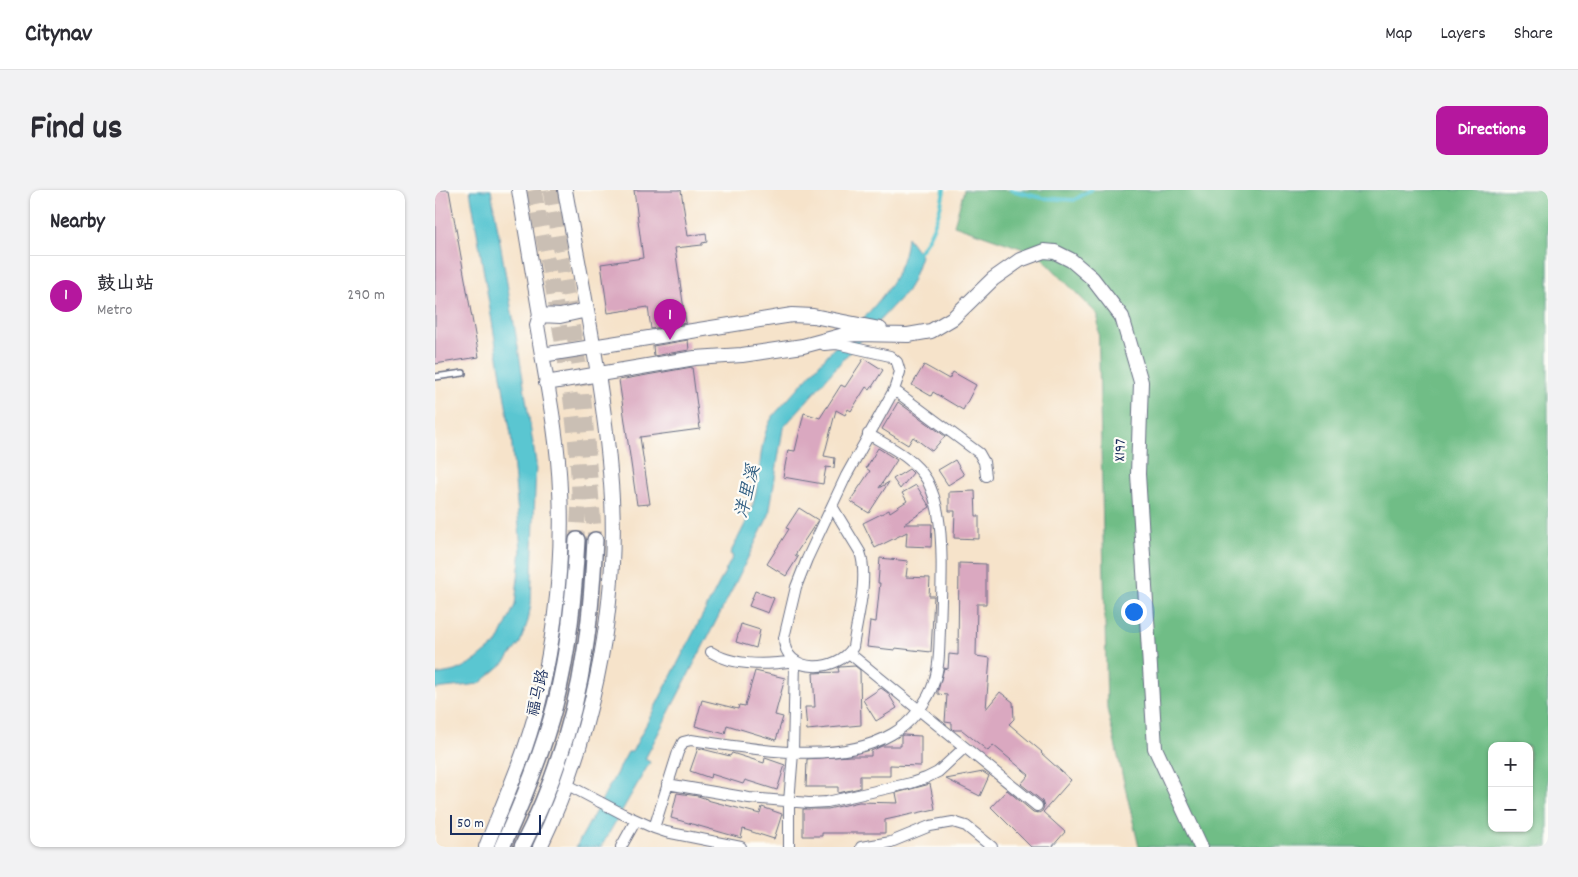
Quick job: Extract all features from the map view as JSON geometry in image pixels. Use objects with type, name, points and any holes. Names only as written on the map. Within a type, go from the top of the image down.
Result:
[{"type":"main road","points":[[485,847],[525,748],[539,700],[554,618],[559,568],[560,490],[537,325],[540,315],[519,190]]},
{"type":"main road","points":[[540,847],[566,784],[589,710],[605,625],[610,570],[612,500],[607,448],[587,310],[565,190]]},
{"type":"main road","name":"X197","points":[[882,332],[908,335],[931,331],[946,324],[1011,264],[1044,250],[1061,254],[1080,267],[1092,278],[1122,317],[1141,382],[1138,474],[1155,748],[1201,847]]},
{"type":"main road","points":[[540,315],[560,316],[587,310]]},
{"type":"main road","points":[[542,356],[792,315],[813,316],[855,323],[882,332]]},
{"type":"main road","points":[[546,383],[695,358],[742,356],[882,332]]},
{"type":"main road","name":"福马路","points":[[502,847],[531,780],[555,704],[571,621],[577,540]]},
{"type":"main road","points":[[522,847],[538,813],[559,759],[573,708],[585,650],[595,540]]},
{"type":"street","points":[[789,847],[795,661],[786,651],[783,638],[796,587],[807,559],[869,434],[894,390],[900,372],[897,362],[889,356],[865,350],[840,339]]},
{"type":"street","points":[[894,390],[979,453],[984,462],[986,476]]},
{"type":"street","points":[[654,828],[680,746],[687,740],[793,753],[837,751],[879,740],[901,728],[918,710],[930,693],[939,659],[941,547],[937,511],[927,480],[915,464],[869,434]]},
{"type":"street","points":[[711,652],[725,659],[743,662],[774,664],[795,661],[810,666],[837,661],[849,653],[853,647],[862,584],[863,560],[861,552],[832,506]]},
{"type":"street","points":[[849,653],[1037,806]]},
{"type":"street","points":[[667,784],[749,798],[789,802],[827,802],[911,783],[938,772],[964,748]]},
{"type":"street","points":[[566,784],[654,828],[741,847]]},
{"type":"street","points":[[621,847],[636,820]]},
{"type":"street","points":[[861,847],[891,842],[930,826],[953,822],[966,826],[992,847]]},
{"type":"lane","points":[[435,377],[463,373]]},
{"type":"green space","points":[[964,190],[1548,190],[1548,847],[1139,847],[1107,709],[1098,315],[1038,254],[954,225]]},
{"type":"water","points":[[470,190],[491,190],[536,463],[531,604],[528,621],[520,643],[505,662],[479,684],[435,689],[435,675],[456,671],[476,660],[498,642],[515,605],[521,550],[511,435]]},
{"type":"water","points":[[907,237],[921,256],[912,282],[906,292],[783,428],[769,515],[645,759],[650,762],[601,847],[576,847],[628,752],[632,752],[733,556],[730,554],[748,518],[753,503],[768,425],[773,416],[880,299],[898,270],[904,254]]},
{"type":"building","points":[[435,190],[449,190],[479,357],[435,364]]},
{"type":"building","points":[[634,190],[681,190],[688,236],[706,233],[707,242],[702,243],[702,245],[675,248],[686,323],[651,329],[648,307],[608,313],[601,264],[643,258]]},
{"type":"building","points":[[688,340],[689,350],[654,356],[653,346]]},
{"type":"building","points":[[864,358],[883,370],[870,390],[866,387],[851,411],[848,409],[845,415],[836,410],[824,456],[835,458],[834,468],[826,467],[823,484],[783,477],[788,450],[795,451],[804,413],[820,418],[841,385],[845,387]]},
{"type":"building","points":[[924,365],[949,379],[953,372],[976,385],[963,410],[933,392],[931,396],[912,385]]},
{"type":"building","points":[[692,367],[700,429],[640,437],[650,504],[637,505],[619,380]]},
{"type":"building","points":[[898,402],[945,436],[932,451],[913,437],[908,445],[882,429]]},
{"type":"building","points":[[878,448],[897,460],[879,488],[889,482],[869,513],[850,501],[870,471],[866,468]]},
{"type":"building","points":[[955,460],[964,475],[948,485],[938,470]]},
{"type":"building","points":[[909,469],[913,473],[900,489],[893,479]]},
{"type":"building","points":[[916,485],[930,507],[904,524],[932,524],[931,547],[906,546],[907,532],[875,548],[863,523],[889,510],[890,512],[907,501],[902,493]]},
{"type":"building","points":[[975,491],[976,516],[979,516],[979,539],[954,538],[955,511],[949,511],[949,492]]},
{"type":"building","points":[[799,508],[818,520],[795,555],[798,557],[786,576],[767,564],[789,529],[786,528]]},
{"type":"building","points":[[880,558],[908,561],[906,577],[930,578],[929,596],[934,596],[931,652],[867,647],[870,621],[876,622],[880,583],[878,583]]},
{"type":"building","points":[[959,563],[986,564],[986,604],[977,604],[976,656],[990,658],[986,709],[1000,692],[1013,702],[1014,719],[1009,724],[1071,780],[1043,812],[1065,832],[1052,847],[1031,847],[991,807],[1007,790],[1033,812],[1039,813],[1042,811],[1044,807],[1042,801],[1021,784],[1029,775],[993,745],[988,751],[962,730],[954,730],[952,723],[945,722],[947,695],[938,694],[938,691],[944,668],[948,669],[949,654],[958,655]]},
{"type":"building","points":[[755,591],[774,598],[768,613],[749,606]]},
{"type":"building","points":[[741,624],[760,630],[756,648],[736,642]]},
{"type":"building","points":[[855,666],[860,670],[861,725],[807,730],[805,707],[815,707],[813,673],[839,672],[838,668],[840,667]]},
{"type":"building","points":[[755,671],[785,678],[775,715],[783,717],[776,740],[727,725],[725,734],[695,726],[702,700],[738,709],[739,705],[745,706]]},
{"type":"building","points":[[881,688],[888,693],[897,708],[876,721],[863,700]]},
{"type":"building","points":[[901,736],[921,736],[921,766],[890,765],[890,776],[860,776],[860,788],[838,793],[838,787],[806,787],[807,759],[871,756],[871,751],[882,746],[901,746]]},
{"type":"building","points":[[698,748],[730,756],[732,753],[764,763],[765,758],[785,765],[777,790],[745,780],[743,784],[711,774],[710,778],[690,771]]},
{"type":"building","points":[[983,772],[989,776],[980,796],[946,779]]},
{"type":"building","points":[[930,784],[935,809],[885,820],[885,833],[822,833],[822,836],[803,836],[803,809],[828,809],[859,802],[898,803],[896,793]]},
{"type":"building","points":[[677,793],[698,796],[760,814],[762,807],[782,814],[774,839],[743,829],[741,838],[671,818]]},
{"type":"waterway","name":"洋里溪","points":[[916,256],[927,241],[935,225],[944,190]]},
{"type":"waterway","name":"洋里溪","points":[[1011,190],[1042,198],[1074,200],[1091,190]]},
{"type":"tunnel","points":[[534,190],[556,303],[573,417],[579,494],[577,540]]},
{"type":"tunnel","points":[[550,190],[583,389],[595,540]]},
{"type":"place","name":"鼓山站","points":[[670,340]]}]
